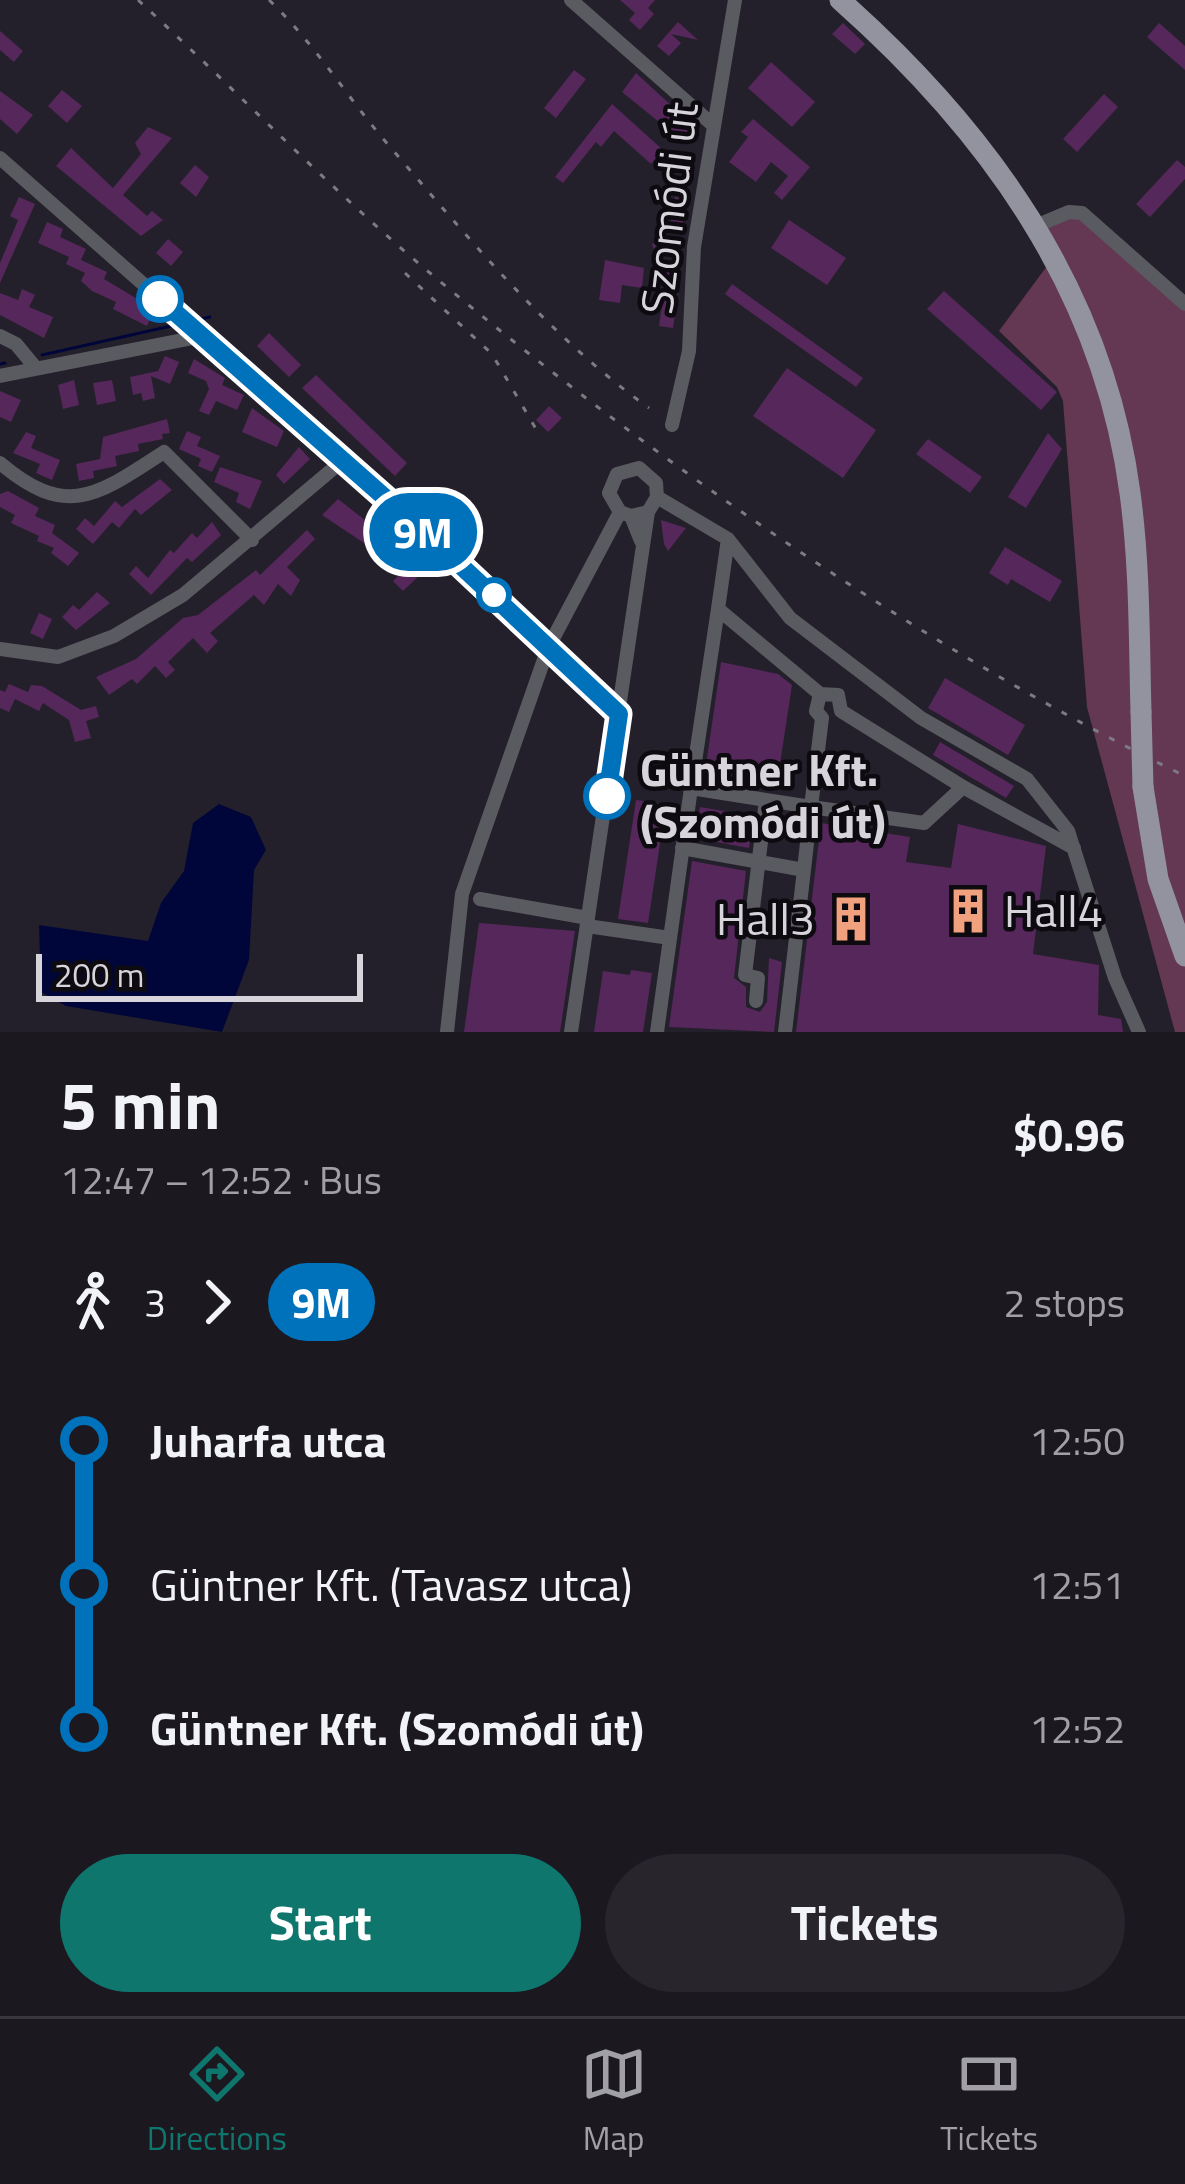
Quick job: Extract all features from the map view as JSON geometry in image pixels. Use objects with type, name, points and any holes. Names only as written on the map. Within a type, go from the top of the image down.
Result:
[{"type":"main road","points":[[840,0],[951,106],[1038,225],[1080,311],[1110,394],[1130,491],[1143,787],[1158,879],[1185,956]]},
{"type":"street","points":[[571,0],[713,125]]},
{"type":"street","name":"Szomódi út","points":[[672,425],[688,351],[694,247],[735,0]]},
{"type":"street","points":[[0,158],[452,556],[619,714]]},
{"type":"street","points":[[1038,225],[1069,212],[1082,213],[1185,304]]},
{"type":"street","points":[[0,376],[193,332]]},
{"type":"street","points":[[0,336],[16,344],[35,367]]},
{"type":"street","points":[[0,463],[58,499],[87,495],[122,480],[164,452],[252,540]]},
{"type":"street","points":[[0,649],[58,657],[114,636],[184,595],[341,462]]},
{"type":"street","points":[[643,552],[626,514],[609,493],[624,470],[639,468],[652,476],[657,497],[728,539],[790,618],[921,718],[1027,779],[1068,831],[1115,978],[1138,1032]]},
{"type":"street","points":[[571,1032],[647,512],[657,497]]},
{"type":"street","points":[[626,514],[647,512]]},
{"type":"street","points":[[447,1032],[465,896],[548,648],[626,514]]},
{"type":"street","points":[[657,1032],[728,539]]},
{"type":"street","points":[[718,609],[820,694],[838,695],[841,712],[1075,849]]},
{"type":"street","points":[[785,1032],[822,718],[817,711],[820,694]]},
{"type":"street","points":[[822,718],[841,712]]},
{"type":"street","points":[[691,788],[924,823],[963,787]]},
{"type":"street","points":[[756,1001],[758,979],[746,976],[766,800]]},
{"type":"street","points":[[682,848],[804,870]]},
{"type":"street","points":[[465,896],[471,906],[480,898],[670,938]]},
{"type":"shaded area","points":[[1082,213],[1185,304],[1185,1032],[1175,1032],[1087,707],[1063,401],[1057,387],[999,331],[1047,266],[1038,225]]},
{"type":"shaded area","points":[[219,804],[251,817],[266,850],[254,870],[249,960],[222,1032],[66,1006],[41,992],[39,925],[148,941],[161,903],[184,871],[193,823]]},
{"type":"building","points":[[620,0],[655,0],[648,8],[654,14],[640,30],[629,20],[635,13]]},
{"type":"building","points":[[678,22],[698,40],[671,34],[681,43],[669,56],[657,46]]},
{"type":"building","points":[[843,23],[865,44],[855,54],[832,34]]},
{"type":"building","points":[[1159,23],[1185,46],[1185,70],[1147,37]]},
{"type":"building","points":[[0,31],[23,51],[14,62],[0,50]]},
{"type":"building","points":[[771,62],[815,102],[792,127],[748,88]]},
{"type":"building","points":[[574,70],[586,79],[556,118],[544,108]]},
{"type":"building","points":[[636,73],[698,130],[686,144],[622,92]]},
{"type":"building","points":[[62,90],[82,106],[67,123],[48,106]]},
{"type":"building","points":[[0,91],[33,115],[17,134],[0,119]]},
{"type":"building","points":[[1104,94],[1118,107],[1077,152],[1063,139]]},
{"type":"building","points":[[612,104],[663,150],[651,164],[614,131],[601,147],[596,142],[563,183],[555,177]]},
{"type":"building","points":[[753,119],[810,167],[782,200],[774,193],[788,176],[771,162],[756,182],[729,162],[748,137],[741,132]]},
{"type":"building","points":[[148,127],[172,138],[123,195],[147,216],[152,211],[163,220],[141,236],[56,166],[71,148],[113,188],[141,154],[135,143]]},
{"type":"building","points":[[1177,160],[1185,167],[1185,179],[1150,217],[1136,204]]},
{"type":"building","points":[[195,165],[209,177],[196,197],[180,183]]},
{"type":"building","points":[[19,197],[35,204],[0,283],[0,263],[18,220],[10,216]]},
{"type":"building","points":[[675,197],[687,200],[682,228],[670,226]]},
{"type":"building","points":[[789,220],[846,258],[827,285],[771,248]]},
{"type":"building","points":[[47,222],[63,229],[60,237],[86,249],[81,260],[107,272],[104,279],[154,309],[147,326],[113,309],[116,302],[92,291],[81,281],[85,273],[66,264],[69,257],[38,243]]},
{"type":"building","points":[[674,236],[678,248],[656,256],[652,244]]},
{"type":"building","points":[[168,239],[183,252],[171,266],[156,253]]},
{"type":"building","points":[[605,260],[644,268],[642,288],[622,285],[620,303],[599,300]]},
{"type":"building","points":[[667,271],[681,273],[673,328],[659,326]]},
{"type":"building","points":[[732,284],[863,378],[856,387],[725,294]]},
{"type":"building","points":[[22,289],[35,295],[29,307],[53,317],[44,338],[0,315],[0,293],[18,300]]},
{"type":"building","points":[[944,291],[1057,392],[1041,410],[927,309]]},
{"type":"building","points":[[269,333],[301,365],[289,377],[257,346]]},
{"type":"building","points":[[165,356],[179,362],[170,384],[151,376],[155,398],[143,401],[141,393],[133,395],[130,377],[158,371]]},
{"type":"building","points":[[194,359],[225,378],[222,385],[244,395],[237,410],[216,401],[209,415],[199,411],[209,389],[206,381],[188,373]]},
{"type":"building","points":[[787,368],[876,430],[843,478],[753,416]]},
{"type":"building","points":[[316,375],[407,463],[395,476],[302,388]]},
{"type":"building","points":[[74,380],[79,405],[63,409],[58,385]]},
{"type":"building","points":[[112,380],[116,401],[97,405],[93,383]]},
{"type":"building","points":[[0,391],[21,400],[11,422],[0,417]]},
{"type":"building","points":[[549,406],[562,418],[548,432],[536,420]]},
{"type":"building","points":[[252,408],[284,431],[277,447],[242,432]]},
{"type":"building","points":[[167,419],[170,433],[162,434],[163,439],[138,444],[139,451],[115,456],[117,466],[93,471],[94,478],[79,481],[76,464],[100,459],[103,437]]},
{"type":"building","points":[[187,431],[201,437],[197,446],[220,456],[212,472],[198,466],[201,459],[179,449]]},
{"type":"building","points":[[26,432],[36,436],[31,448],[60,460],[52,480],[36,473],[40,464],[13,453]]},
{"type":"building","points":[[1048,433],[1062,449],[1026,508],[1008,497]]},
{"type":"building","points":[[928,439],[982,477],[970,493],[916,454]]},
{"type":"building","points":[[299,447],[310,459],[284,484],[276,475]]},
{"type":"building","points":[[220,467],[262,481],[250,509],[236,502],[239,493],[214,482]]},
{"type":"building","points":[[160,479],[172,490],[141,515],[135,509],[119,528],[112,522],[93,544],[76,529],[85,518],[94,526],[115,501],[122,507]]},
{"type":"building","points":[[8,491],[39,508],[35,516],[55,525],[52,533],[79,553],[68,566],[51,553],[54,548],[37,541],[39,536],[11,523],[15,515],[0,507],[0,494]]},
{"type":"building","points":[[338,499],[407,553],[402,558],[420,575],[403,591],[393,581],[398,576],[364,543],[322,515]]},
{"type":"building","points":[[661,520],[686,528],[668,551],[664,544]]},
{"type":"building","points":[[212,522],[221,535],[192,562],[187,558],[151,595],[129,574],[136,566],[148,578],[170,550],[174,553],[192,533],[197,538]]},
{"type":"building","points":[[307,530],[315,539],[287,567],[300,580],[291,596],[278,584],[264,605],[254,595],[210,633],[218,641],[207,653],[193,638],[168,662],[175,670],[166,678],[155,666],[137,684],[132,679],[109,695],[96,677],[136,659],[183,618],[198,615],[256,570],[260,575]]},
{"type":"building","points":[[1005,547],[1062,581],[1050,602],[1011,579],[1008,585],[989,573]]},
{"type":"building","points":[[97,592],[110,603],[76,630],[62,617],[73,605],[79,610]]},
{"type":"building","points":[[39,613],[52,619],[43,639],[30,633]]},
{"type":"building","points":[[721,662],[778,674],[792,685],[776,790],[704,779]]},
{"type":"building","points":[[945,678],[1025,725],[1008,755],[928,708]]},
{"type":"building","points":[[9,684],[28,692],[31,685],[42,686],[81,710],[96,706],[99,717],[86,721],[91,738],[75,742],[69,720],[43,703],[39,711],[15,699],[9,712],[0,708],[0,690],[5,692]]},
{"type":"building","points":[[940,742],[1014,786],[1006,798],[933,755]]},
{"type":"building","points":[[636,800],[666,804],[648,923],[618,919]]},
{"type":"building","points":[[700,807],[753,816],[749,848],[695,838]]},
{"type":"building","points":[[821,823],[910,837],[906,862],[951,868],[958,824],[1046,846],[1033,954],[1099,965],[1098,1015],[1121,1019],[1123,1032],[796,1032]]},
{"type":"building","points":[[692,861],[746,871],[734,978],[746,987],[746,1007],[760,1012],[767,1002],[769,958],[782,962],[774,1032],[669,1027]]},
{"type":"building","points":[[479,923],[575,931],[560,1032],[464,1032]]},
{"type":"building","points":[[631,970],[652,973],[643,1032],[594,1032],[603,971],[630,975]]},
{"type":"waterway","points":[[196,320],[210,317]]},
{"type":"waterway","points":[[42,355],[180,324]]},
{"type":"waterway","points":[[0,364],[5,363]]},
{"type":"railway","points":[[138,0],[392,241],[605,413],[890,610],[988,670],[1185,776]]},
{"type":"railway","points":[[269,0],[510,283],[577,349],[649,408]]},
{"type":"railway","points":[[405,273],[492,354],[539,434]]},
{"type":"bus line","name":"9M","points":[[160,299],[491,592],[619,714],[607,796]]},
{"type":"place","name":"Güntner Kft. (Szomódi út)","points":[[607,796]]},
{"type":"place","name":"Hall4","points":[[968,911]]},
{"type":"place","name":"Hall3","points":[[851,919]]}]
